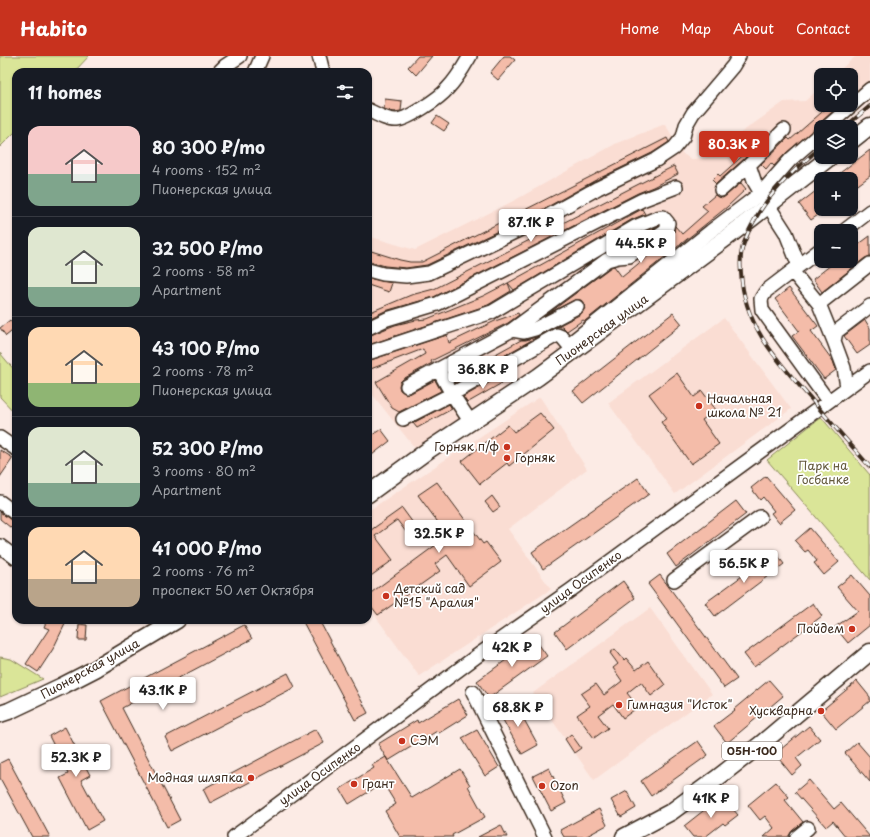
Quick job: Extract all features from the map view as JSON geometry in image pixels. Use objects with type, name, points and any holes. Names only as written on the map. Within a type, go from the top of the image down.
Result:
[{"type":"main road","points":[[858,135],[870,126]]},
{"type":"main road","name":"Пионерская улица","points":[[372,491],[470,421],[538,377],[571,347],[734,232],[764,199],[819,164]]},
{"type":"main road","name":"Пионерская улица","points":[[0,714],[62,686],[95,669],[166,624]]},
{"type":"main road","name":"05Н-100","points":[[624,837],[672,812],[716,779],[767,739],[870,652]]},
{"type":"street","points":[[223,68],[240,56]]},
{"type":"street","points":[[258,63],[271,56]]},
{"type":"street","points":[[319,56],[322,68]]},
{"type":"street","points":[[372,112],[382,117],[397,120],[413,114],[446,90],[463,70],[470,56],[457,56]]},
{"type":"street","points":[[372,271],[383,274],[406,276],[428,273],[546,217],[598,188],[656,160],[674,148],[683,137],[686,125],[693,113],[733,66],[739,56]]},
{"type":"street","points":[[835,120],[870,89]]},
{"type":"street","points":[[721,190],[749,165],[784,130]]},
{"type":"street","points":[[764,199],[791,159],[814,139]]},
{"type":"street","points":[[749,165],[764,199],[786,233],[796,268],[819,304],[844,368],[847,387]]},
{"type":"street","points":[[372,326],[387,319],[437,304],[642,200],[676,187]]},
{"type":"street","points":[[853,224],[870,211]]},
{"type":"street","points":[[372,352],[492,312],[635,227],[663,217],[668,223],[666,231],[629,256],[618,256],[607,260],[512,330],[407,386]]},
{"type":"street","points":[[814,254],[766,291],[761,299],[762,310],[828,401]]},
{"type":"street","points":[[819,304],[870,264]]},
{"type":"street","points":[[834,341],[836,332],[870,306]]},
{"type":"street","points":[[512,330],[524,332],[535,329],[578,307]]},
{"type":"street","points":[[403,419],[452,394],[557,335],[562,337],[571,347]]},
{"type":"street","points":[[438,369],[470,421]]},
{"type":"street","name":"улица Осипенко","points":[[234,837],[481,653],[571,590],[870,371]]},
{"type":"street","points":[[0,438],[12,446]]},
{"type":"street","points":[[0,502],[12,511]]},
{"type":"street","points":[[674,580],[760,516]]},
{"type":"street","points":[[0,546],[12,555]]},
{"type":"street","points":[[473,692],[545,837]]},
{"type":"street","points":[[797,837],[808,828]]},
{"type":"shaded area","points":[[856,56],[870,56],[870,100],[858,110],[858,68],[842,68]]},
{"type":"shaded area","points":[[814,93],[814,112],[856,112],[846,120],[814,120],[814,136],[792,166],[757,206],[536,373],[418,452],[372,394],[372,237],[415,250],[517,199],[617,143],[665,124],[683,154],[691,159],[705,158],[784,102],[805,101]]},
{"type":"shaded area","name":"Начальная школа № 21","points":[[724,318],[791,409],[675,494],[608,403]]},
{"type":"shaded area","points":[[540,397],[587,469],[508,529],[551,589],[419,676],[372,611],[372,508]]},
{"type":"shaded area","name":"Гимназия \"Исток\"","points":[[650,608],[712,694],[594,780],[533,693]]},
{"type":"green space","points":[[0,56],[89,56],[78,68],[12,68],[12,135],[0,147]]},
{"type":"green space","points":[[0,353],[12,367],[12,410],[0,397]]},
{"type":"green space","name":"Парк на Госбанке","points":[[821,417],[870,475],[870,580],[767,460]]},
{"type":"green space","points":[[0,657],[11,659],[43,679],[0,697]]},
{"type":"building","points":[[418,56],[432,56],[416,75],[408,67]]},
{"type":"building","points":[[504,56],[510,56],[515,60],[498,80],[490,73]]},
{"type":"building","points":[[385,99],[402,101],[401,111],[394,112],[384,109]]},
{"type":"building","points":[[822,112],[832,112],[823,120],[814,120],[814,129],[786,153],[774,166],[771,163],[766,169],[761,164],[788,138],[790,140]]},
{"type":"building","points":[[437,116],[449,124],[444,131],[432,123]]},
{"type":"building","points":[[667,138],[669,142],[652,153],[594,181],[542,210],[427,265],[406,268],[385,266],[372,262],[372,251],[400,260],[422,262]]},
{"type":"building","points":[[758,142],[760,143],[716,184],[712,180],[718,174],[720,176]]},
{"type":"building","points":[[870,150],[870,176],[858,185],[858,172],[841,172],[852,164],[858,164],[858,159]]},
{"type":"building","points":[[674,166],[678,174],[434,297],[385,311],[372,317],[372,311],[411,295],[434,289]]},
{"type":"building","points":[[741,183],[746,189],[727,207],[585,321],[583,320],[567,331],[562,326],[556,327],[581,314],[585,308],[584,304],[581,300],[574,300],[549,313],[611,267],[614,266],[622,277],[670,238],[674,233],[675,226],[682,234],[708,211],[702,206],[715,195],[723,198]]},
{"type":"building","points":[[814,192],[814,216],[817,216],[811,220],[799,204]]},
{"type":"building","points":[[642,209],[645,214],[631,220],[514,290],[508,283]]},
{"type":"building","points":[[659,226],[624,248],[622,244],[639,234]]},
{"type":"building","points":[[870,236],[870,256],[858,264],[858,245]]},
{"type":"building","points":[[827,268],[852,268],[822,292],[813,279]]},
{"type":"building","points":[[372,279],[392,283],[389,292],[372,286]]},
{"type":"building","points":[[508,283],[511,291],[488,305],[372,344],[372,334],[395,325],[427,319],[483,296]]},
{"type":"building","points":[[789,288],[818,326],[811,331],[833,361],[836,370],[824,379],[792,336],[799,331],[775,299]]},
{"type":"building","points":[[518,313],[519,315],[508,323],[431,361],[432,363],[403,379],[399,386],[400,390],[406,394],[411,393],[435,380],[441,391],[399,412],[392,408],[376,382],[425,354],[423,349],[372,368],[372,360],[447,335],[449,343],[495,321]]},
{"type":"building","points":[[673,313],[682,324],[583,403],[573,391]]},
{"type":"building","points":[[10,320],[12,323],[12,331],[6,336],[0,328]]},
{"type":"building","points":[[865,320],[870,328],[870,345],[857,354],[844,336]]},
{"type":"building","points":[[539,336],[455,383],[452,378],[521,340]]},
{"type":"building","points":[[677,373],[694,397],[702,391],[716,410],[702,420],[719,444],[691,464],[661,422],[667,418],[649,394]]},
{"type":"building","points":[[499,377],[502,383],[467,403],[463,397]]},
{"type":"building","points":[[449,404],[452,409],[417,428],[413,423]]},
{"type":"building","name":"Горняк п/ф","points":[[540,413],[554,430],[509,466],[507,463],[480,484],[462,461],[508,425],[514,432]]},
{"type":"building","points":[[381,429],[390,441],[372,455],[372,435]]},
{"type":"building","points":[[0,450],[12,457],[12,459],[0,477]]},
{"type":"building","points":[[766,476],[795,510],[779,523],[771,513],[774,511],[763,497],[760,500],[751,488]]},
{"type":"building","points":[[638,478],[649,494],[543,569],[532,552]]},
{"type":"building","points":[[437,482],[483,544],[486,542],[501,562],[469,586],[447,555],[435,564],[440,571],[378,615],[372,607],[372,592],[448,536],[418,495]]},
{"type":"building","points":[[492,496],[500,507],[493,512],[485,502]]},
{"type":"building","points":[[736,501],[746,514],[676,567],[667,554]]},
{"type":"building","points":[[402,508],[424,538],[415,544],[397,520],[375,536],[393,560],[372,575],[372,529]]},
{"type":"building","points":[[0,512],[12,520],[12,529],[0,519]]},
{"type":"building","points":[[810,528],[839,562],[824,575],[814,563],[817,561],[808,550],[805,552],[795,541]]},
{"type":"building","points":[[775,552],[784,564],[715,616],[705,603]]},
{"type":"building","points":[[660,575],[737,679],[724,688],[648,584]]},
{"type":"building","points":[[852,575],[870,596],[870,625],[848,643],[835,627],[858,611],[837,587]]},
{"type":"building","points":[[623,581],[635,598],[567,649],[555,632]]},
{"type":"building","points":[[813,603],[822,616],[754,667],[744,654]]},
{"type":"building","points":[[45,624],[65,624],[53,649],[38,672],[26,664],[49,629],[44,627]]},
{"type":"building","points":[[79,624],[87,625],[86,640],[78,640]]},
{"type":"building","points":[[304,624],[321,624],[368,713],[355,720]]},
{"type":"building","points":[[244,625],[252,639],[122,708],[180,820],[167,827],[101,701]]},
{"type":"building","points":[[535,639],[547,656],[489,698],[477,681]]},
{"type":"building","points":[[615,649],[624,660],[626,658],[636,670],[648,661],[665,685],[651,696],[641,682],[627,693],[638,707],[623,718],[613,704],[598,715],[608,728],[594,738],[577,715],[590,706],[581,694],[596,684],[604,695],[622,681],[613,668],[618,664],[610,653]]},
{"type":"building","points":[[288,673],[295,687],[172,751],[165,737]]},
{"type":"building","points":[[769,680],[783,696],[727,743],[714,726]]},
{"type":"building","points":[[857,681],[870,697],[870,701],[836,729],[821,711]]},
{"type":"building","points":[[458,699],[468,715],[439,733],[437,731],[388,761],[378,744],[417,720],[418,723]]},
{"type":"building","points":[[515,703],[538,745],[522,754],[498,711]]},
{"type":"building","points":[[809,726],[820,739],[796,758],[802,766],[792,775],[775,754]]},
{"type":"building","points":[[65,727],[90,775],[81,780],[103,821],[87,830],[60,778],[68,774],[49,736]]},
{"type":"building","points":[[316,729],[324,743],[210,803],[203,789]]},
{"type":"building","points":[[477,730],[499,767],[485,776],[462,738]]},
{"type":"building","points":[[571,734],[581,748],[574,753],[565,739]]},
{"type":"building","points":[[698,741],[708,755],[651,796],[641,781]]},
{"type":"building","points":[[857,742],[870,757],[870,782],[845,753]]},
{"type":"building","points":[[386,757],[412,798],[460,769],[470,785],[468,786],[485,817],[452,835],[453,837],[400,837],[385,811],[396,804],[383,783],[349,804],[340,789],[374,768],[372,765]]},
{"type":"building","points":[[8,759],[50,837],[32,837],[0,778],[0,763]]},
{"type":"building","points":[[549,768],[566,803],[551,811],[533,776]]},
{"type":"building","points":[[809,780],[834,809],[841,803],[870,837],[846,837],[833,821],[826,827],[795,792]]},
{"type":"building","points":[[776,782],[789,797],[785,800],[803,822],[792,831],[788,837],[764,837],[774,828],[765,816],[760,820],[748,805]]},
{"type":"building","points":[[627,791],[636,808],[621,817],[611,800]]},
{"type":"building","points":[[722,796],[738,815],[725,825],[723,823],[705,837],[693,837],[684,826]]},
{"type":"building","points":[[599,809],[607,825],[585,837],[564,837],[560,830]]},
{"type":"building","points":[[501,825],[507,837],[478,837]]},
{"type":"railway","points":[[853,120],[870,106]]},
{"type":"railway","points":[[814,153],[776,190],[757,215],[750,228],[743,247],[741,258],[744,292],[756,327],[765,342],[787,372],[870,467]]},
{"type":"place","name":"Начальная школа № 21","points":[[699,406]]},
{"type":"place","name":"Горняк п/ф","points":[[507,447]]},
{"type":"place","name":"Горняк","points":[[507,458]]},
{"type":"place","name":"Детский сад №15 \"Аралия\"","points":[[386,596]]},
{"type":"place","name":"Пойдем","points":[[852,629]]},
{"type":"place","name":"Гимназия \"Исток\"","points":[[619,705]]},
{"type":"place","name":"Хускварна","points":[[821,711]]},
{"type":"place","name":"СЭМ","points":[[402,741]]},
{"type":"place","name":"Модная шляпка","points":[[251,778]]},
{"type":"place","name":"Грант","points":[[354,784]]},
{"type":"place","name":"Ozon","points":[[542,786]]}]
